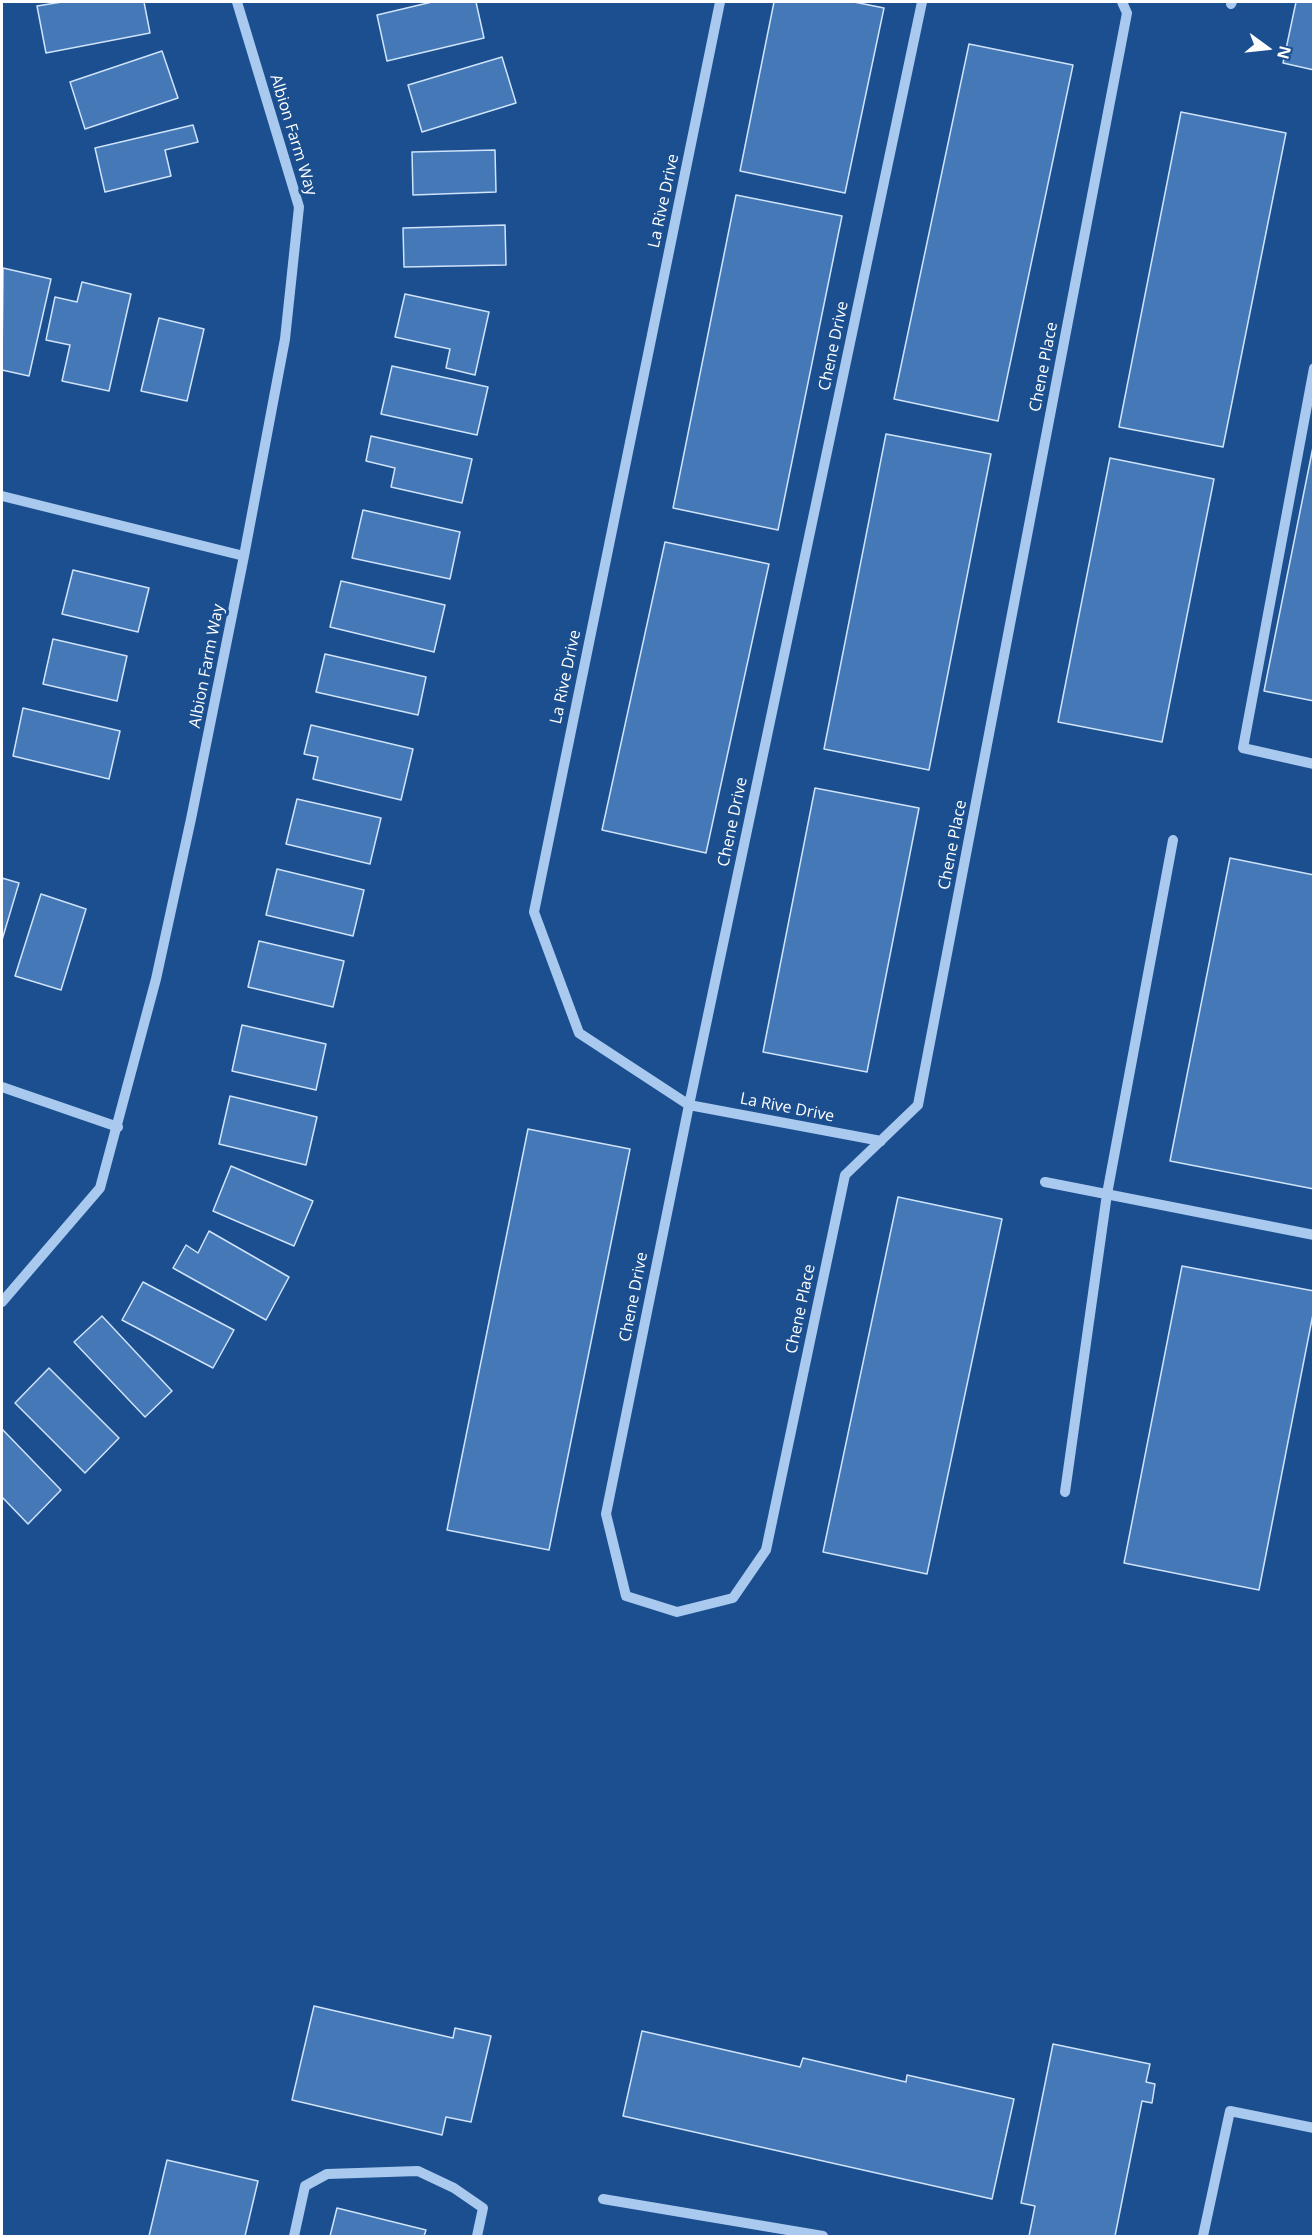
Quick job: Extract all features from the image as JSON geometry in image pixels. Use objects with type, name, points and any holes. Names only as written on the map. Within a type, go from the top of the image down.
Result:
[{"type":"street","name":"Albion Farm Way","points":[[2,1302],[100,1188],[118,1127],[164,945],[244,556],[285,339],[299,207],[237,2]]},
{"type":"street","name":"La Rive Drive","points":[[720,2],[534,912],[579,1033],[689,1105],[881,1141]]},
{"type":"street","name":"Chene Drive","points":[[677,1612],[626,1596],[606,1515],[689,1105],[922,2]]},
{"type":"street","name":"Chene Place","points":[[677,1612],[733,1598],[766,1550],[845,1175],[918,1105],[1127,13],[1122,2]]},
{"type":"street","points":[[1314,368],[1243,748],[1314,764]]},
{"type":"street","points":[[2,496],[244,556]]},
{"type":"street","points":[[1065,1492],[1107,1194],[1173,840]]},
{"type":"street","points":[[2,1087],[118,1127]]},
{"type":"street","points":[[1045,1182],[1314,1235]]},
{"type":"street","points":[[1203,2236],[1230,2111],[1314,2128]]},
{"type":"street","points":[[294,2236],[305,2186],[327,2174],[418,2171],[454,2188],[483,2208],[477,2236]]},
{"type":"street","points":[[603,2199],[793,2234],[823,2236]]},
{"type":"building","points":[[62,2],[144,2],[150,33],[46,53],[37,6]]},
{"type":"building","points":[[432,2],[476,2],[484,38],[387,61],[377,15]]},
{"type":"building","points":[[774,2],[854,2],[884,8],[845,193],[740,171]]},
{"type":"building","points":[[1296,2],[1314,2],[1314,70],[1283,63]]},
{"type":"building","points":[[969,44],[1073,65],[998,421],[894,399]]},
{"type":"building","points":[[162,51],[178,98],[85,129],[70,82]]},
{"type":"building","points":[[502,57],[516,103],[422,132],[408,85]]},
{"type":"building","points":[[1181,112],[1286,133],[1223,447],[1119,427]]},
{"type":"building","points":[[193,125],[198,142],[165,150],[171,176],[105,192],[95,148]]},
{"type":"building","points":[[495,150],[496,192],[413,195],[412,152]]},
{"type":"building","points":[[736,195],[842,216],[778,530],[673,508]]},
{"type":"building","points":[[505,225],[506,265],[404,267],[403,228]]},
{"type":"building","points":[[3,268],[51,279],[29,376],[2,370]]},
{"type":"building","points":[[82,282],[131,294],[109,391],[62,381],[70,345],[46,340],[55,297],[77,302]]},
{"type":"building","points":[[405,294],[489,312],[475,375],[446,368],[450,349],[395,337]]},
{"type":"building","points":[[159,318],[204,329],[187,401],[141,391]]},
{"type":"building","points":[[392,366],[488,387],[477,435],[381,414]]},
{"type":"building","points":[[886,434],[991,454],[929,770],[824,749]]},
{"type":"building","points":[[371,436],[472,459],[462,503],[391,487],[395,468],[366,461]]},
{"type":"building","points":[[1314,442],[1314,701],[1264,691]]},
{"type":"building","points":[[1110,458],[1214,479],[1162,742],[1058,722]]},
{"type":"building","points":[[363,510],[460,532],[450,579],[352,558]]},
{"type":"building","points":[[665,542],[769,564],[706,853],[602,830]]},
{"type":"building","points":[[73,570],[149,588],[138,632],[62,614]]},
{"type":"building","points":[[341,581],[445,605],[434,652],[330,627]]},
{"type":"building","points":[[53,639],[127,656],[117,701],[43,684]]},
{"type":"building","points":[[325,654],[426,677],[418,715],[316,692]]},
{"type":"building","points":[[23,708],[120,731],[109,779],[13,756]]},
{"type":"building","points":[[311,725],[413,749],[401,800],[313,779],[318,757],[304,754]]},
{"type":"building","points":[[815,788],[919,808],[867,1072],[763,1052]]},
{"type":"building","points":[[297,799],[381,818],[370,864],[286,844]]},
{"type":"building","points":[[1230,858],[1314,875],[1314,1189],[1170,1161]]},
{"type":"building","points":[[277,869],[364,890],[353,936],[266,915]]},
{"type":"building","points":[[2,878],[19,883],[2,940]]},
{"type":"building","points":[[41,894],[86,909],[61,990],[15,976]]},
{"type":"building","points":[[259,941],[344,961],[333,1007],[248,987]]},
{"type":"building","points":[[242,1025],[326,1044],[316,1090],[232,1071]]},
{"type":"building","points":[[230,1096],[317,1117],[306,1165],[219,1144]]},
{"type":"building","points":[[528,1129],[630,1149],[549,1550],[447,1530]]},
{"type":"building","points":[[231,1166],[313,1201],[294,1246],[213,1211]]},
{"type":"building","points":[[898,1197],[1002,1219],[927,1574],[823,1552]]},
{"type":"building","points":[[209,1231],[289,1277],[266,1320],[173,1268],[186,1245],[198,1253]]},
{"type":"building","points":[[1182,1266],[1314,1291],[1314,1309],[1259,1590],[1124,1563]]},
{"type":"building","points":[[143,1282],[234,1330],[213,1368],[122,1320]]},
{"type":"building","points":[[102,1316],[172,1391],[145,1417],[74,1342]]},
{"type":"building","points":[[49,1368],[119,1438],[85,1473],[15,1403]]},
{"type":"building","points":[[2,1429],[61,1490],[28,1524],[2,1497]]},
{"type":"building","points":[[314,2006],[453,2038],[455,2028],[491,2036],[471,2122],[446,2117],[442,2135],[292,2100]]},
{"type":"building","points":[[642,2031],[800,2067],[803,2058],[906,2082],[907,2075],[1014,2099],[992,2199],[623,2116]]},
{"type":"building","points":[[1053,2044],[1150,2064],[1146,2082],[1155,2084],[1152,2103],[1142,2101],[1115,2236],[1029,2236],[1035,2206],[1021,2203]]},
{"type":"building","points":[[167,2160],[258,2181],[245,2236],[149,2236]]},
{"type":"building","points":[[337,2208],[426,2230],[424,2236],[330,2236]]}]
